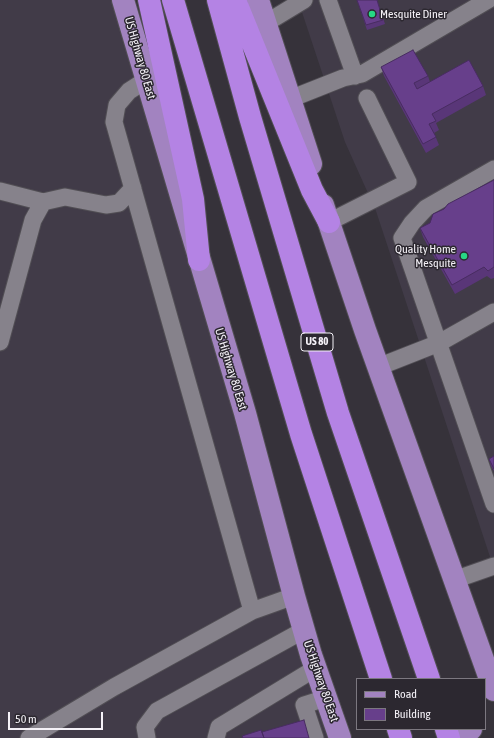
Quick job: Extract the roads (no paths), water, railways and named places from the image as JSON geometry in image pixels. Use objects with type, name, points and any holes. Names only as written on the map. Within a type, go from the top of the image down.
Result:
[{"type":"highway","points":[[149,0],[193,199],[199,260]]},
{"type":"highway","points":[[173,0],[301,434],[381,678]]},
{"type":"highway","name":"US 80","points":[[218,0],[250,117],[338,413],[429,678]]},
{"type":"highway","points":[[235,0],[312,190],[329,222]]},
{"type":"main road","name":"US Highway 80 East","points":[[123,0],[245,413],[294,596],[316,668],[340,738]]},
{"type":"main road","points":[[258,0],[329,222],[378,367],[454,580],[487,665],[494,690]]},
{"type":"main road","points":[[326,698],[349,738]]},
{"type":"main road","points":[[461,738],[470,730]]},
{"type":"lane","points":[[266,23],[304,0]]},
{"type":"lane","points":[[328,0],[355,76]]},
{"type":"lane","points":[[290,99],[343,78],[362,74],[488,0]]},
{"type":"lane","points":[[146,80],[129,91],[116,105],[114,122],[252,611]]},
{"type":"lane","points":[[329,222],[408,182],[367,98]]},
{"type":"lane","points":[[494,169],[426,208],[412,223],[402,238],[439,343],[487,461],[494,504]]},
{"type":"lane","points":[[0,191],[43,202],[65,197],[106,205],[119,202],[133,188]]},
{"type":"lane","points":[[0,342],[32,224],[43,202]]},
{"type":"lane","points":[[378,367],[439,343],[494,312]]},
{"type":"lane","points":[[454,580],[494,566]]},
{"type":"lane","points":[[29,738],[114,687],[252,611],[294,596]]},
{"type":"lane","points":[[147,738],[145,727],[157,711],[304,630]]},
{"type":"lane","points":[[216,738],[219,727],[316,668]]},
{"type":"lane","points":[[315,738],[304,705],[326,698]]},
{"type":"place","name":"Mesquite Diner","points":[[372,14]]},
{"type":"place","name":"Quality Home Mesquite","points":[[464,256]]}]
